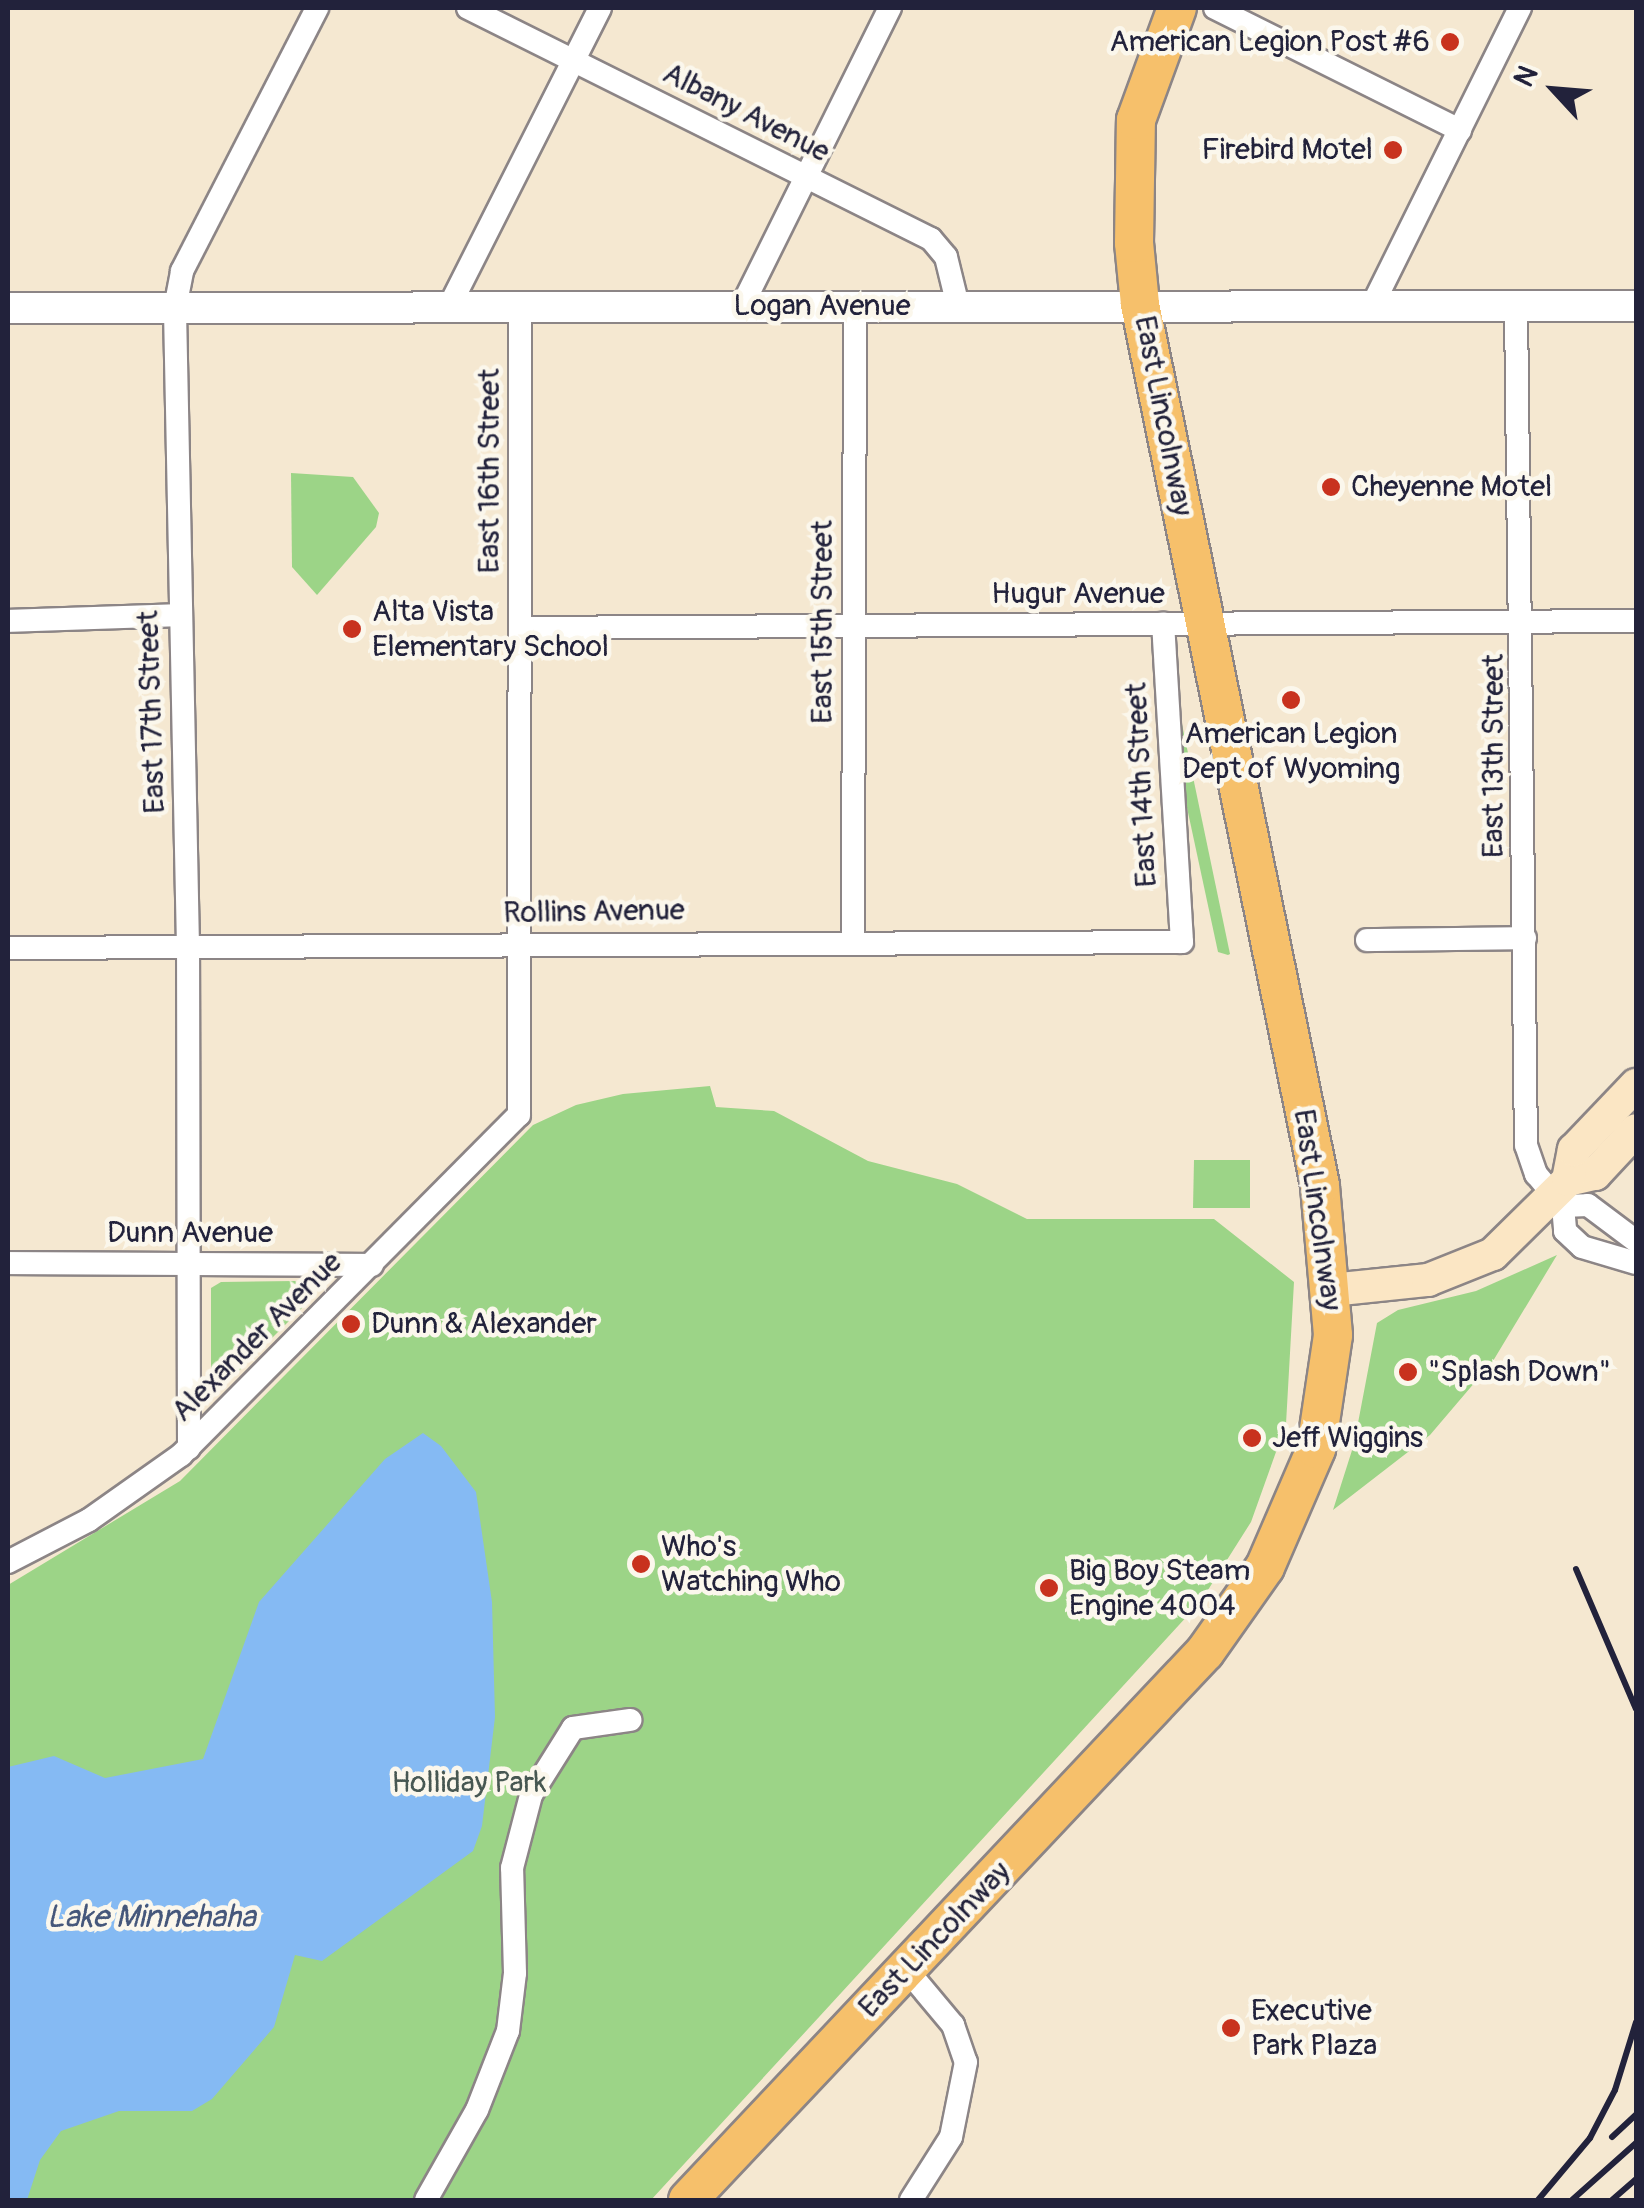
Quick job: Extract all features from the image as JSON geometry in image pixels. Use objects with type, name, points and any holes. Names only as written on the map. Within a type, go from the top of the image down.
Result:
[{"type":"main road","name":"East Lincolnway","points":[[688,2200],[1178,1683],[1260,1577],[1316,1449],[1333,1335],[1320,1185],[1140,304],[1130,200],[1136,120],[1177,8]]},
{"type":"main road","points":[[1561,1194],[1574,1150],[1636,1085]]},
{"type":"main road","points":[[1331,1290],[1466,1269],[1506,1243],[1561,1194],[1595,1174],[1636,1130]]},
{"type":"street","name":"East 17th Street","points":[[189,1448],[184,1262],[188,947],[178,615],[176,308],[182,271],[317,8]]},
{"type":"street","name":"Albany Avenue","points":[[468,8],[931,239],[946,257],[958,306]]},
{"type":"street","points":[[449,307],[600,8]]},
{"type":"street","points":[[742,306],[890,8]]},
{"type":"street","points":[[1215,8],[1460,130]]},
{"type":"street","points":[[1372,306],[1520,8]]},
{"type":"street","name":"East 15th Street","points":[[853,939],[856,306]]},
{"type":"street","name":"East 13th Street","points":[[1516,306],[1523,622],[1526,1145],[1561,1194]]},
{"type":"street","name":"Logan Avenue","points":[[8,308],[1636,306]]},
{"type":"street","name":"East 16th Street","points":[[518,1116],[520,307]]},
{"type":"street","points":[[8,621],[178,615]]},
{"type":"street","name":"Hugur Avenue","points":[[520,628],[1636,621]]},
{"type":"street","name":"East 14th Street","points":[[1163,624],[1182,942]]},
{"type":"street","points":[[1367,940],[1525,938]]},
{"type":"street","name":"Rollins Avenue","points":[[8,948],[853,939],[1182,942]]},
{"type":"street","name":"Alexander Avenue","points":[[8,1562],[89,1520],[189,1448],[518,1116]]},
{"type":"street","points":[[1636,1241],[1588,1205],[1561,1194],[1565,1231],[1582,1247],[1636,1263]]},
{"type":"street","name":"Dunn Avenue","points":[[8,1263],[372,1265]]},
{"type":"street","points":[[426,2200],[477,2110],[508,2031],[515,1973],[512,1868],[531,1796],[573,1728],[630,1720]]},
{"type":"street","points":[[908,1970],[953,2025],[966,2062],[951,2137],[909,2200]]},
{"type":"green space","points":[[291,473],[353,477],[379,513],[376,527],[317,595],[292,567]]},
{"type":"green space","points":[[1179,710],[1228,955],[1218,952],[1183,789]]},
{"type":"green space","name":"Holliday Park","points":[[710,1086],[716,1107],[774,1111],[868,1161],[957,1184],[1027,1219],[1214,1219],[1294,1282],[1286,1424],[1251,1522],[1201,1601],[651,2200],[8,2200],[8,1585],[180,1481],[533,1125],[576,1105],[623,1094]]},
{"type":"green space","points":[[1194,1160],[1250,1160],[1250,1208],[1193,1208]]},
{"type":"green space","points":[[1557,1255],[1493,1361],[1430,1435],[1333,1510],[1354,1444],[1377,1323],[1398,1310],[1476,1291]]},
{"type":"green space","points":[[295,1281],[310,1292],[303,1307],[231,1379],[211,1377],[211,1288],[221,1282]]},
{"type":"water","name":"Lake Minnehaha","points":[[423,1433],[441,1446],[476,1492],[492,1602],[495,1717],[482,1826],[473,1851],[322,1961],[295,1955],[274,2027],[212,2099],[192,2111],[119,2111],[61,2131],[40,2160],[27,2200],[8,2200],[8,1767],[54,1756],[105,1778],[203,1759],[259,1602],[385,1459]]},
{"type":"railway","points":[[1576,1569],[1636,1709]]},
{"type":"railway","points":[[1538,2200],[1590,2138],[1615,2090],[1636,2022]]},
{"type":"railway","points":[[1612,2137],[1636,2115]]},
{"type":"railway","points":[[1572,2200],[1636,2143]]},
{"type":"railway","points":[[1612,2200],[1636,2179]]},
{"type":"place","name":"American Legion Post #6","points":[[1450,42]]},
{"type":"place","name":"Firebird Motel","points":[[1393,150]]},
{"type":"place","name":"Cheyenne Motel","points":[[1331,487]]},
{"type":"place","name":"Alta Vista Elementary School","points":[[352,629]]},
{"type":"place","name":"American Legion Dept of Wyoming","points":[[1291,700]]},
{"type":"place","name":"Dunn & Alexander","points":[[351,1324]]},
{"type":"place","name":"\"Splash Down\"","points":[[1408,1372]]},
{"type":"place","name":"Jeff Wiggins","points":[[1252,1438]]},
{"type":"place","name":"Who's Watching Who","points":[[641,1564]]},
{"type":"place","name":"Big Boy Steam Engine 4004","points":[[1049,1588]]},
{"type":"place","name":"Executive Park Plaza","points":[[1231,2028]]}]
